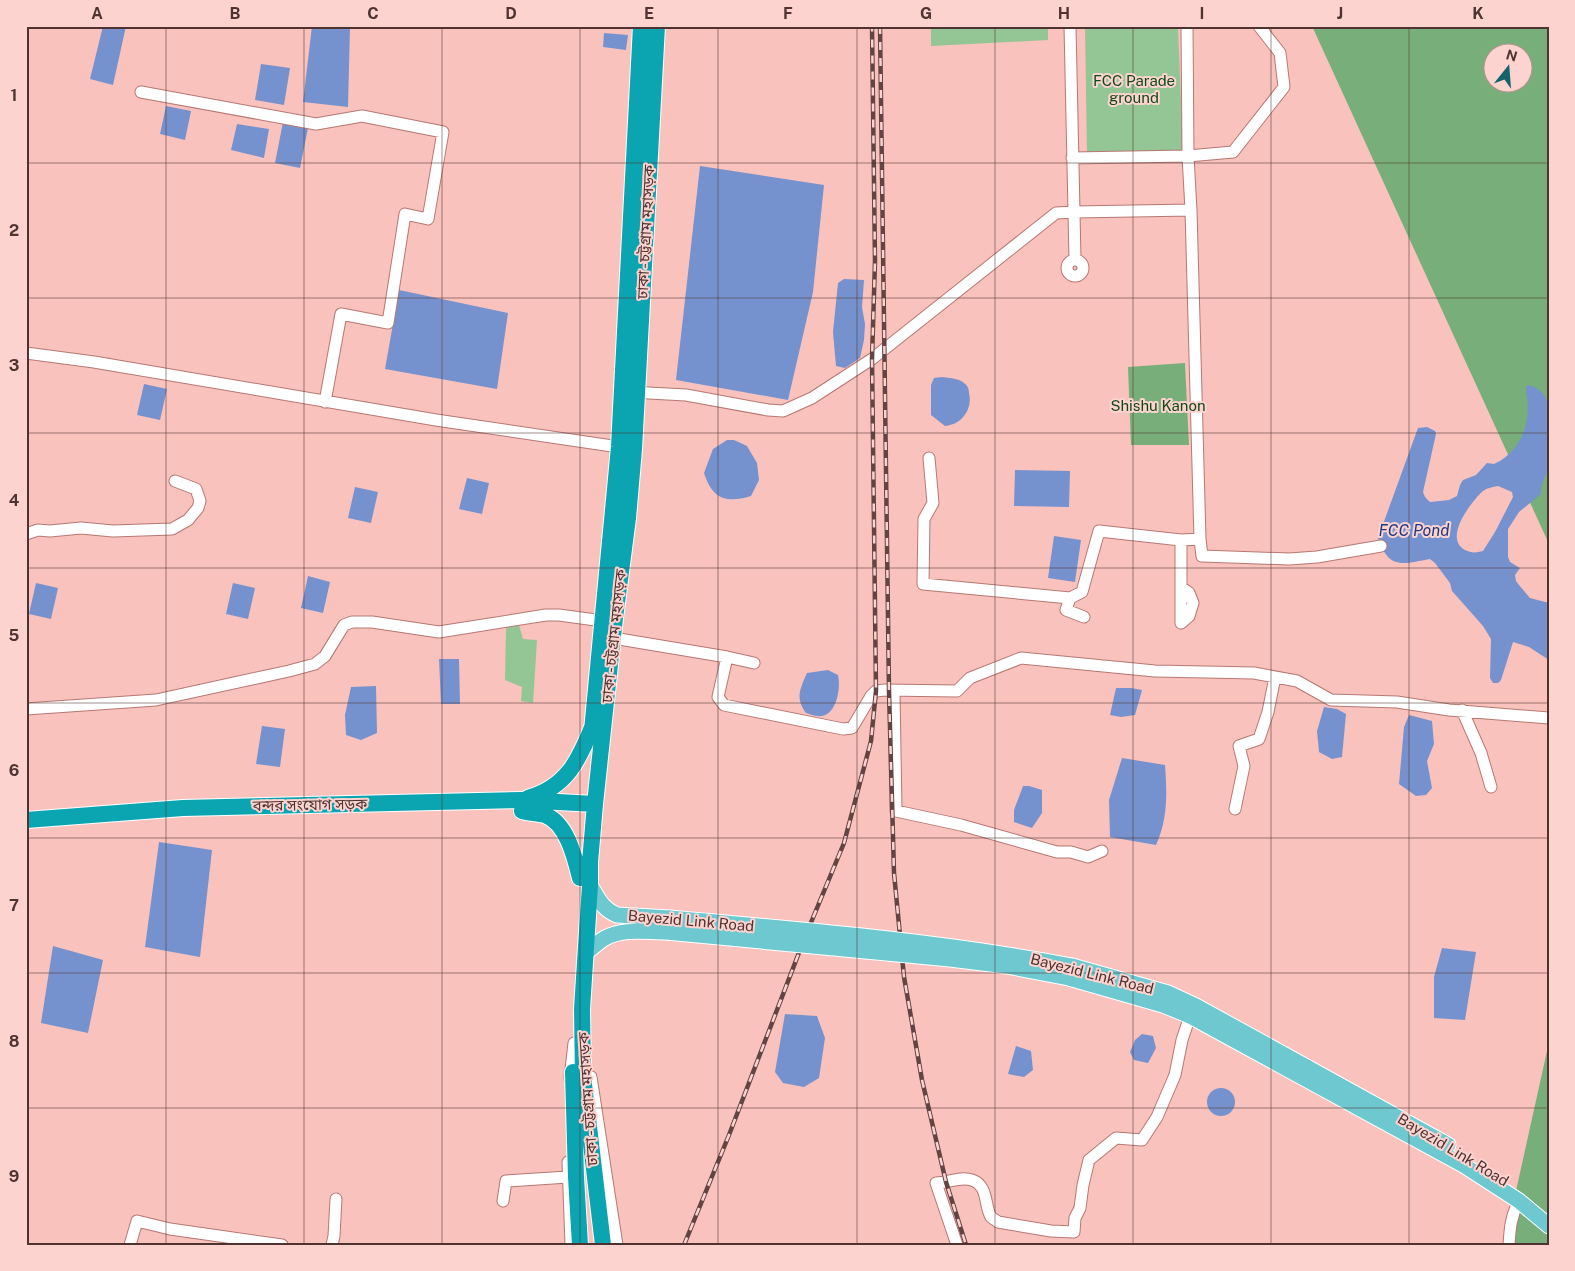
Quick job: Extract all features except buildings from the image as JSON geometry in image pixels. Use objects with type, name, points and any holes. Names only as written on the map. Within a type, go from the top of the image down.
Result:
[{"type":"highway","name":"ঢাকা - চট্টগ্রাম মহাসড়ক","points":[[589,807],[613,638],[628,518],[634,449],[629,392],[641,26]]},
{"type":"highway","name":"ঢাকা - চট্টগ্রাম মহাসড়ক","points":[[603,1245],[574,1043],[600,632],[603,621],[618,447],[629,392],[657,26]]},
{"type":"highway","points":[[521,806],[563,780],[584,749],[593,725]]},
{"type":"highway","points":[[521,806],[552,819],[563,832],[585,882]]},
{"type":"highway","name":"বন্দর সংযোগ সড়ক","points":[[26,828],[184,816],[521,806]]},
{"type":"highway","name":"বন্দর সংযোগ সড়ক","points":[[26,820],[183,808],[589,807]]},
{"type":"highway","name":"ঢাকা - চট্টগ্রাম মহাসড়ক","points":[[580,1245],[578,1076],[586,953],[585,882]]},
{"type":"main road","name":"Bayezid Link Road","points":[[585,882],[603,907],[610,912],[668,925],[1070,972],[1168,993],[1196,1006],[1471,1157],[1525,1194],[1549,1214]]},
{"type":"main road","name":"Bayezid Link Road","points":[[586,953],[602,939],[628,931],[668,925]]},
{"type":"main road","name":"Bayezid Link Road","points":[[1070,972],[1190,1016],[1465,1166],[1520,1202],[1549,1226]]},
{"type":"street","points":[[1070,26],[1075,260]]},
{"type":"street","points":[[1187,26],[1188,156],[1202,556],[1289,559],[1317,557],[1381,546]]},
{"type":"street","points":[[1072,158],[1188,156],[1233,152],[1284,87],[1280,53],[1259,26]]},
{"type":"street","points":[[141,92],[316,124],[362,116],[443,132],[428,219],[405,214],[388,323],[341,314],[325,402]]},
{"type":"street","points":[[629,392],[686,395],[783,411],[812,398],[872,359],[1056,213],[1191,210]]},
{"type":"street","points":[[26,353],[94,362],[436,420],[618,447]]},
{"type":"street","points":[[929,458],[933,503],[924,519],[923,584],[1070,598],[1082,592],[1099,531],[1181,540],[1200,539]]},
{"type":"street","points":[[26,534],[38,530],[50,531],[81,528],[112,531],[172,529],[188,520],[198,508],[200,501],[196,489],[175,480]]},
{"type":"street","points":[[1181,540],[1181,587]]},
{"type":"street","points":[[1070,598],[1065,614],[1084,617]]},
{"type":"street","points":[[26,709],[156,700],[290,671],[315,664],[325,656],[344,625],[352,622],[372,622],[440,632],[546,615],[603,621]]},
{"type":"street","points":[[613,638],[754,663]]},
{"type":"street","points":[[727,657],[718,697],[724,704],[843,729],[852,728],[876,691],[957,691],[970,678],[1021,658],[1155,671],[1254,673],[1297,681],[1331,700],[1397,702],[1549,718]]},
{"type":"street","points":[[1235,809],[1244,766],[1239,746],[1259,739],[1268,712],[1275,677]]},
{"type":"street","points":[[894,691],[896,811],[961,824],[1057,852],[1071,852],[1088,856],[1102,851]]},
{"type":"street","points":[[1462,710],[1481,753],[1491,787]]},
{"type":"street","points":[[957,1245],[936,1183],[961,1179],[972,1180],[980,1186],[985,1194],[991,1217],[998,1222],[1051,1231],[1074,1232],[1089,1160],[1116,1138],[1142,1140],[1157,1117],[1175,1075],[1182,1040],[1190,1016]]},
{"type":"street","points":[[571,1245],[568,1177],[570,1071],[574,1043]]},
{"type":"street","points":[[578,1076],[591,1077],[617,1245]]},
{"type":"street","points":[[503,1201],[506,1180],[568,1177]]},
{"type":"street","points":[[332,1245],[336,1199]]},
{"type":"street","points":[[1509,1245],[1510,1223],[1513,1212],[1520,1202]]},
{"type":"street","points":[[130,1245],[138,1221],[170,1229],[282,1245]]},
{"type":"green space","points":[[931,26],[1048,26],[1048,40],[931,46]]},
{"type":"green space","name":"FCC Parade ground","points":[[1085,26],[1178,26],[1183,153],[1087,153]]},
{"type":"green space","points":[[1312,26],[1549,26],[1549,544]]},
{"type":"green space","name":"Shishu Kanon","points":[[1185,363],[1189,445],[1131,445],[1128,367]]},
{"type":"green space","points":[[519,625],[523,639],[537,640],[533,703],[521,701],[522,687],[505,680],[506,628]]},
{"type":"green space","points":[[1549,1042],[1549,1245],[1504,1245]]},
{"type":"water","points":[[103,26],[126,26],[113,85],[90,79]]},
{"type":"water","points":[[312,26],[350,26],[348,107],[303,102]]},
{"type":"water","points":[[604,33],[628,35],[626,50],[603,47]]},
{"type":"water","points":[[261,64],[290,68],[284,105],[255,100]]},
{"type":"water","points":[[166,106],[191,111],[185,140],[160,134]]},
{"type":"water","points":[[283,122],[308,128],[300,168],[275,163]]},
{"type":"water","points":[[237,124],[269,129],[264,158],[231,150]]},
{"type":"water","points":[[700,166],[824,185],[813,292],[788,400],[676,380]]},
{"type":"water","points":[[844,279],[864,280],[862,307],[865,324],[860,358],[845,368],[836,366],[833,332],[838,283]]},
{"type":"water","points":[[399,290],[508,313],[497,389],[385,369]]},
{"type":"water","points":[[942,377],[962,381],[968,389],[970,399],[967,411],[961,420],[945,426],[931,415],[931,385],[934,378]]},
{"type":"water","points":[[144,384],[167,389],[160,420],[137,415]]},
{"type":"water","name":"FCC Pond","points":[[1528,385],[1536,388],[1542,393],[1548,405],[1549,465],[1541,494],[1519,512],[1508,529],[1508,557],[1510,562],[1520,568],[1515,575],[1516,581],[1530,598],[1549,603],[1549,660],[1529,647],[1513,642],[1501,680],[1498,683],[1493,683],[1490,678],[1491,639],[1483,626],[1452,591],[1450,583],[1435,563],[1430,559],[1404,563],[1392,560],[1382,548],[1378,538],[1418,428],[1427,427],[1435,431],[1436,434],[1423,492],[1425,497],[1430,502],[1449,500],[1457,496],[1463,480],[1476,475],[1487,463],[1494,464],[1504,458],[1518,443],[1526,424],[1526,387]],"holes":[[[1498,486],[1512,492],[1513,497],[1483,551],[1469,552],[1465,550],[1459,544],[1457,537],[1458,529],[1461,520],[1472,503],[1483,491],[1490,488]]]},
{"type":"water","points":[[727,440],[734,440],[747,446],[757,463],[759,480],[751,496],[734,499],[721,497],[711,488],[707,481],[704,473],[713,449]]},
{"type":"water","points":[[1015,470],[1070,471],[1069,507],[1014,506]]},
{"type":"water","points":[[467,478],[489,483],[482,514],[459,509]]},
{"type":"water","points":[[355,487],[378,492],[371,523],[348,518]]},
{"type":"water","points":[[1054,536],[1081,540],[1075,582],[1048,578]]},
{"type":"water","points":[[308,576],[330,582],[323,613],[301,608]]},
{"type":"water","points":[[36,583],[58,588],[51,619],[29,614]]},
{"type":"water","points":[[233,583],[255,588],[248,619],[226,614]]},
{"type":"water","points":[[439,659],[459,659],[460,704],[441,704]]},
{"type":"water","points":[[828,670],[838,675],[839,680],[837,700],[834,706],[831,711],[821,716],[806,713],[801,703],[800,693],[807,673]]},
{"type":"water","points":[[376,686],[377,733],[361,740],[346,735],[345,715],[351,687]]},
{"type":"water","points":[[1116,688],[1142,690],[1135,715],[1121,717],[1110,715]]},
{"type":"water","points":[[1324,707],[1337,709],[1346,714],[1342,757],[1332,759],[1319,752],[1317,731]]},
{"type":"water","points":[[1409,715],[1432,721],[1434,744],[1427,761],[1432,788],[1426,795],[1416,796],[1399,784],[1404,727]]},
{"type":"water","points":[[262,726],[285,729],[280,767],[256,764]]},
{"type":"water","points":[[1122,758],[1165,765],[1165,816],[1156,845],[1110,837],[1109,800]]},
{"type":"water","points":[[1023,786],[1042,790],[1042,813],[1032,828],[1014,822],[1014,810]]},
{"type":"water","points":[[159,842],[212,850],[200,957],[145,947]]},
{"type":"water","points":[[53,946],[103,960],[88,1033],[41,1023]]},
{"type":"water","points":[[1442,948],[1476,952],[1465,1020],[1434,1018],[1434,977]]},
{"type":"water","points":[[785,1014],[817,1016],[825,1038],[819,1078],[804,1087],[783,1083],[775,1072]]},
{"type":"water","points":[[1142,1034],[1153,1036],[1156,1048],[1148,1063],[1134,1060],[1130,1052],[1135,1040]]},
{"type":"water","points":[[1016,1046],[1031,1051],[1033,1070],[1024,1077],[1008,1074]]},
{"type":"water","points":[[1221,1088],[1231,1092],[1235,1102],[1231,1112],[1221,1116],[1211,1112],[1207,1102],[1211,1092]]},
{"type":"railway","points":[[684,1245],[844,843],[871,741],[876,691],[872,359],[875,261],[872,26]]},
{"type":"railway","points":[[880,26],[889,691],[894,873],[904,977],[922,1080],[946,1182],[966,1245]]}]
